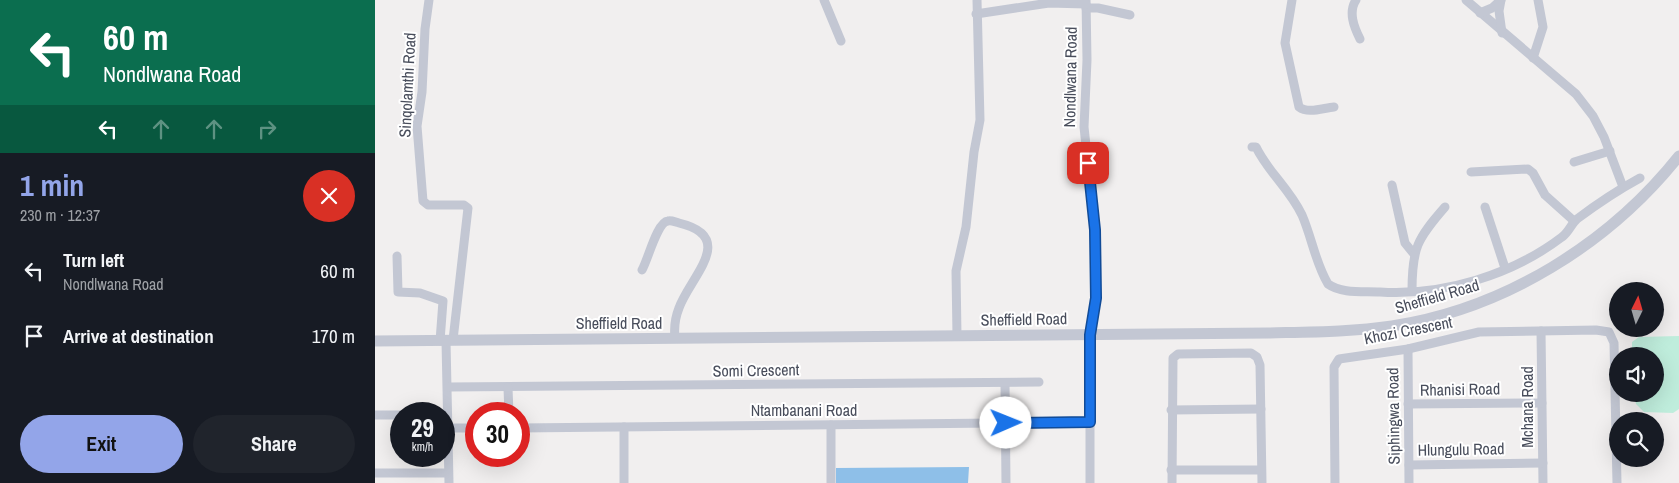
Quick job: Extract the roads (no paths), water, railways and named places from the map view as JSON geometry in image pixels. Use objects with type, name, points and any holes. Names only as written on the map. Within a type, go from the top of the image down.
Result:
[{"type":"street","name":"Sinqolamthi Road","points":[[429,0],[425,29],[422,92],[417,126],[423,201],[428,205],[464,205],[468,208],[446,341],[447,402]]},
{"type":"street","points":[[824,0],[841,42]]},
{"type":"street","points":[[957,336],[957,271],[966,228],[974,152],[980,120],[977,0]]},
{"type":"street","points":[[1292,0],[1285,43],[1299,107],[1305,111],[1311,111],[1333,106]]},
{"type":"street","points":[[1356,0],[1352,17],[1360,39]]},
{"type":"street","points":[[1465,0],[1502,33],[1564,82],[1581,100],[1593,116],[1610,152],[1623,187]]},
{"type":"street","points":[[1480,12],[1492,8],[1501,0]]},
{"type":"street","points":[[1501,0],[1499,12],[1502,33]]},
{"type":"street","points":[[1533,58],[1543,27],[1539,0]]},
{"type":"street","points":[[976,14],[1049,3],[1086,4],[1130,14]]},
{"type":"street","name":"Nondlwana Road","points":[[1086,4],[1084,127],[1095,237],[1095,308],[1090,335],[1090,483]]},
{"type":"street","points":[[1252,147],[1256,148],[1293,198],[1309,235],[1317,264],[1328,284],[1346,290],[1412,292],[1446,288],[1505,268],[1550,246],[1564,235],[1574,221],[1623,187],[1640,178]]},
{"type":"street","points":[[1574,162],[1610,152]]},
{"type":"street","name":"Sheffield Road","points":[[375,341],[1090,335],[1339,331],[1393,326],[1448,312],[1516,286],[1579,249],[1627,213],[1679,156]]},
{"type":"street","points":[[1471,172],[1527,169],[1533,173],[1545,195],[1574,221]]},
{"type":"street","points":[[1392,185],[1405,243],[1414,254]]},
{"type":"street","points":[[1412,292],[1414,254],[1430,222],[1445,207]]},
{"type":"street","points":[[1485,207],[1505,268]]},
{"type":"street","points":[[642,270],[649,259],[658,228],[663,222],[669,220],[694,226],[703,233],[708,243],[706,258],[679,308],[674,329],[675,338]]},
{"type":"street","points":[[397,256],[398,292],[420,293],[443,301],[446,341]]},
{"type":"street","name":"Mchana Road","points":[[1541,330],[1543,483]]},
{"type":"street","name":"Khozi Crescent","points":[[1335,483],[1334,366],[1336,362],[1346,356],[1372,355],[1408,349],[1472,332],[1596,330],[1609,332],[1614,343],[1617,483]]},
{"type":"street","name":"Siphingwa Road","points":[[1408,349],[1409,483]]},
{"type":"street","points":[[1171,483],[1172,361],[1175,356],[1251,353],[1257,358],[1260,365],[1262,483]]},
{"type":"street","name":"Somi Crescent","points":[[448,387],[508,388],[1039,382]]},
{"type":"street","points":[[1005,383],[1006,483]]},
{"type":"street","points":[[508,388],[509,402]]},
{"type":"street","name":"Rhanisi Road","points":[[1409,404],[1542,403]]},
{"type":"street","points":[[1171,410],[1261,409]]},
{"type":"street","points":[[375,415],[390,415]]},
{"type":"street","name":"Ntambanani Road","points":[[530,428],[1090,422]]},
{"type":"street","points":[[831,425],[831,483]]},
{"type":"street","points":[[624,427],[624,483]]},
{"type":"street","name":"Hlungulu Road","points":[[1409,464],[1543,463]]},
{"type":"street","name":"Sinqolamthi Road","points":[[449,467],[449,483]]},
{"type":"street","points":[[1171,470],[1261,470]]},
{"type":"street","points":[[375,473],[449,473]]},
{"type":"water","points":[[969,467],[968,483],[836,483],[836,468]]}]
